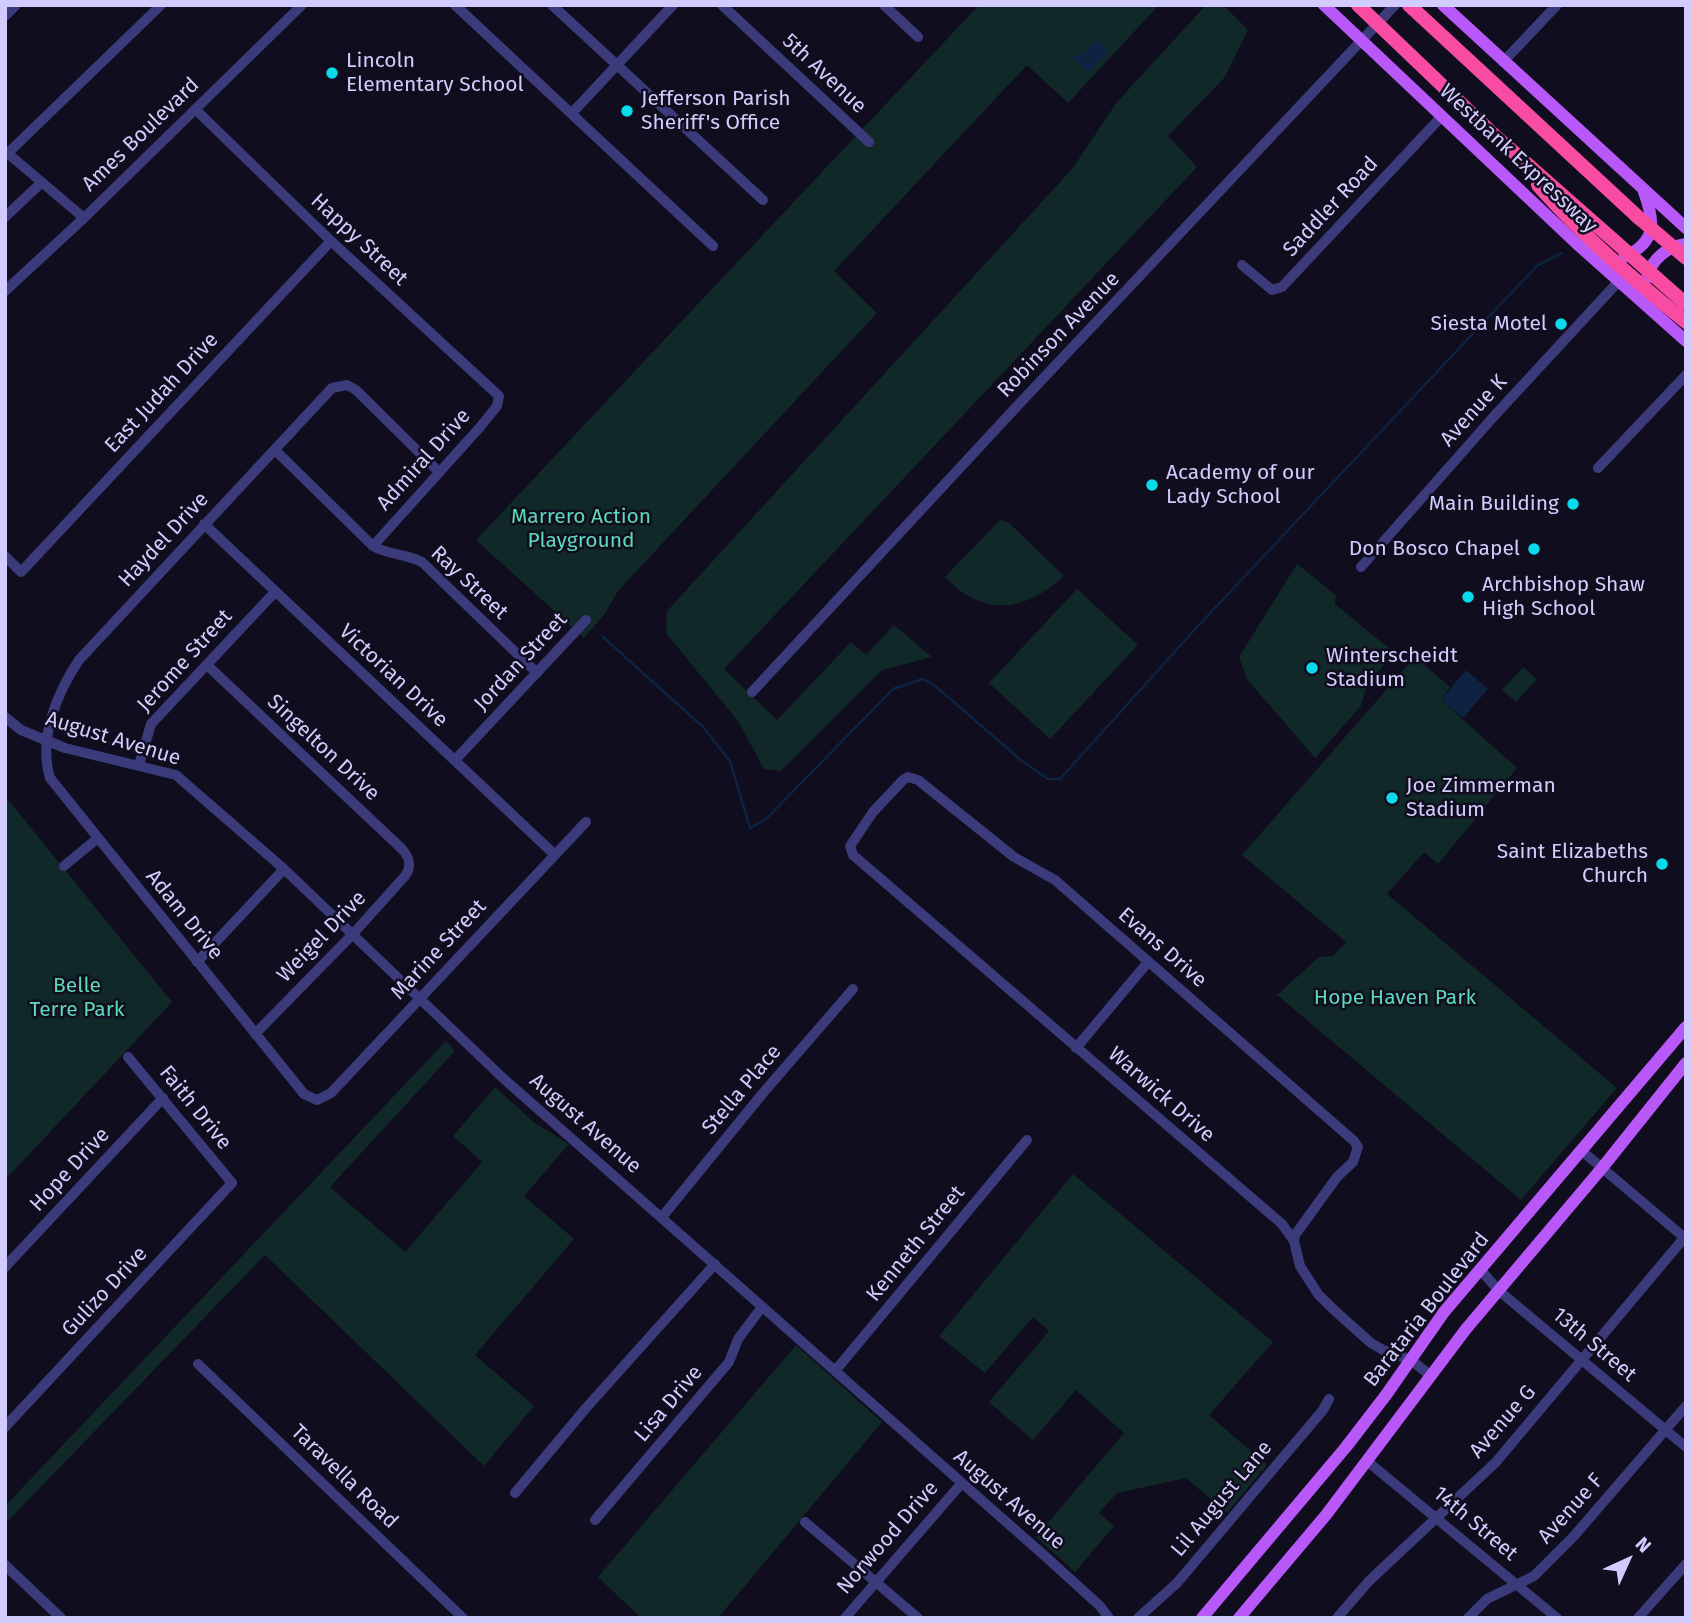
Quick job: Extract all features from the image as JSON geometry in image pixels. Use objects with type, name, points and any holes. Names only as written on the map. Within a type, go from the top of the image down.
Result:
[{"type":"highway","name":"Westbank Expressway","points":[[1358,5],[1493,134],[1686,304]]},
{"type":"highway","name":"Westbank Expressway","points":[[1409,5],[1686,258]]},
{"type":"highway","points":[[1493,134],[1565,216],[1634,280],[1686,322]]},
{"type":"highway","points":[[1664,240],[1686,251]]},
{"type":"main road","name":"Westbank Expressway","points":[[1324,5],[1618,282],[1686,341]]},
{"type":"main road","points":[[1443,5],[1643,190],[1683,221]]},
{"type":"main road","points":[[1596,261],[1620,259],[1629,255],[1638,249],[1650,234],[1652,218],[1643,190]]},
{"type":"main road","points":[[1660,318],[1647,293],[1648,271],[1667,250],[1686,244]]},
{"type":"main road","name":"Barataria Boulevard","points":[[1202,1618],[1346,1447],[1444,1312],[1686,1027]]},
{"type":"main road","name":"Barataria Boulevard","points":[[1239,1618],[1326,1514],[1498,1290],[1602,1168],[1686,1063]]},
{"type":"street","points":[[5,16],[16,5]]},
{"type":"street","points":[[84,218],[7,152],[161,5]]},
{"type":"street","name":"Ames Boulevard","points":[[5,291],[84,218],[302,5]]},
{"type":"street","points":[[455,5],[713,246]]},
{"type":"street","points":[[552,5],[763,200]]},
{"type":"street","points":[[572,113],[673,5]]},
{"type":"street","name":"5th Avenue","points":[[722,5],[869,142]]},
{"type":"street","points":[[884,5],[918,37]]},
{"type":"street","name":"Robinson Avenue","points":[[752,692],[1395,5]]},
{"type":"street","points":[[1503,62],[1557,5]]},
{"type":"street","name":"Happy Street","points":[[195,109],[331,241],[499,396]]},
{"type":"street","name":"Saddler Road","points":[[1242,265],[1272,290],[1282,287],[1442,116]]},
{"type":"street","points":[[5,217],[41,183]]},
{"type":"street","name":"East Judah Drive","points":[[5,556],[21,572],[331,241]]},
{"type":"street","name":"Avenue K","points":[[1361,568],[1496,414],[1618,282]]},
{"type":"street","points":[[1598,468],[1686,375]]},
{"type":"street","name":"Haydel Drive","points":[[47,741],[62,685],[79,660],[326,394],[339,385],[347,385],[356,390],[438,471]]},
{"type":"street","name":"Admiral Drive","points":[[373,546],[489,416],[497,406],[499,396]]},
{"type":"street","name":"Ray Street","points":[[275,450],[373,546],[380,551],[412,556],[422,562],[537,673]]},
{"type":"street","name":"Victorian Drive","points":[[204,524],[555,855]]},
{"type":"street","name":"Jerome Street","points":[[139,765],[151,724],[275,592]]},
{"type":"street","name":"Jordan Street","points":[[455,760],[586,620]]},
{"type":"street","name":"Singelton Drive","points":[[207,665],[402,849],[410,862]]},
{"type":"street","name":"August Avenue","points":[[5,718],[22,730],[47,741],[176,775],[284,869],[504,1079],[1046,1557],[1100,1606],[1109,1618]]},
{"type":"street","name":"Adam Drive","points":[[47,741],[45,763],[50,778],[304,1094],[317,1100]]},
{"type":"street","name":"Evans Drive","points":[[850,850],[873,812],[903,780],[908,777],[918,780],[1014,858],[1055,880],[1354,1141],[1358,1147],[1353,1162],[1330,1187],[1295,1235],[1294,1241]]},
{"type":"street","name":"Marine Street","points":[[317,1100],[331,1093],[586,822]]},
{"type":"street","points":[[64,866],[98,838]]},
{"type":"street","name":"Warwick Drive","points":[[850,850],[1282,1224],[1294,1241],[1300,1266],[1318,1294],[1334,1310],[1371,1343],[1411,1360],[1431,1376]]},
{"type":"street","name":"Weigel Drive","points":[[255,1034],[352,935],[405,876],[410,869],[410,862]]},
{"type":"street","points":[[197,962],[284,869]]},
{"type":"street","points":[[1076,1048],[1148,962]]},
{"type":"street","name":"Stella Place","points":[[662,1217],[763,1093],[853,989]]},
{"type":"street","name":"Faith Drive","points":[[128,1056],[232,1183]]},
{"type":"street","name":"Hope Drive","points":[[5,1267],[163,1098]]},
{"type":"street","name":"Kenneth Street","points":[[835,1371],[1027,1140]]},
{"type":"street","points":[[1582,1151],[1685,1239]]},
{"type":"street","name":"Gulizo Drive","points":[[5,1427],[232,1183]]},
{"type":"street","name":"Avenue G","points":[[1337,1618],[1369,1581],[1496,1462],[1685,1239]]},
{"type":"street","points":[[516,1493],[586,1408],[715,1264]]},
{"type":"street","name":"13th Street","points":[[1480,1269],[1498,1290],[1686,1447]]},
{"type":"street","name":"Lisa Drive","points":[[595,1520],[729,1362],[738,1339],[762,1307]]},
{"type":"street","name":"Taravella Road","points":[[198,1364],[463,1618]]},
{"type":"street","name":"Lil August Lane","points":[[1138,1618],[1177,1583],[1329,1399]]},
{"type":"street","name":"Avenue F","points":[[1468,1618],[1487,1599],[1534,1576],[1574,1536],[1686,1406]]},
{"type":"street","name":"14th Street","points":[[1367,1461],[1557,1618]]},
{"type":"street","name":"Norwood Drive","points":[[845,1618],[961,1484]]},
{"type":"street","points":[[805,1522],[918,1618]]},
{"type":"street","points":[[1638,1618],[1686,1564]]},
{"type":"street","points":[[5,1565],[61,1618]]},
{"type":"green space","name":"Marrero Action Playground","points":[[979,5],[1159,5],[1068,103],[1027,65],[834,271],[877,313],[618,591],[604,615],[584,638],[476,540]]},
{"type":"green space","points":[[1206,5],[1223,5],[1248,30],[1225,77],[1168,136],[1197,167],[724,669],[777,720],[851,642],[866,655],[894,625],[932,657],[882,670],[781,771],[764,769],[738,721],[666,633],[667,611],[1072,169],[1117,102]]},
{"type":"green space","points":[[1000,520],[1008,522],[1064,576],[1034,597],[1019,603],[989,604],[974,599],[945,577]]},
{"type":"green space","name":"Winterscheidt Stadium","points":[[1297,564],[1336,595],[1335,604],[1390,649],[1391,657],[1367,685],[1361,706],[1315,758],[1247,679],[1239,657]]},
{"type":"green space","points":[[1077,589],[1138,645],[1050,739],[989,683]]},
{"type":"green space","name":"Hope Haven Park","points":[[1415,657],[1450,687],[1441,700],[1517,768],[1438,864],[1424,852],[1387,894],[1617,1088],[1521,1200],[1277,995],[1319,957],[1333,956],[1346,942],[1242,855]]},
{"type":"green space","points":[[1523,667],[1537,679],[1516,702],[1502,690]]},
{"type":"green space","name":"Belle Terre Park","points":[[5,796],[172,1002],[5,1180]]},
{"type":"green space","points":[[446,1041],[455,1051],[330,1187],[405,1252],[482,1162],[453,1136],[495,1087],[535,1123],[569,1144],[524,1196],[574,1239],[475,1355],[534,1406],[484,1466],[265,1255],[5,1524],[5,1506]]},
{"type":"green space","points":[[1073,1174],[1273,1342],[1209,1415],[1267,1465],[1227,1513],[1186,1478],[1117,1493],[1099,1513],[1114,1526],[1075,1572],[1036,1537],[1124,1433],[1076,1390],[1033,1440],[989,1402],[1049,1331],[1033,1317],[985,1373],[939,1336]]},
{"type":"green space","points":[[796,1345],[882,1422],[718,1618],[641,1618],[598,1577]]},
{"type":"water","points":[[1097,40],[1109,51],[1088,73],[1072,58],[1077,54],[1081,57]]},
{"type":"water","points":[[1466,670],[1488,689],[1463,718],[1441,700]]},
{"type":"waterway","points":[[603,637],[703,727],[730,761],[750,828],[766,819],[893,689],[923,679],[933,684],[1022,761],[1048,779],[1060,779],[1197,627],[1514,290],[1538,265],[1562,253]]},
{"type":"place","name":"Lincoln Elementary School","points":[[332,73]]},
{"type":"place","name":"Jefferson Parish Sheriff's Office","points":[[627,111]]},
{"type":"place","name":"Siesta Motel","points":[[1561,324]]},
{"type":"place","name":"Academy of our Lady School","points":[[1152,485]]},
{"type":"place","name":"Main Building","points":[[1573,504]]},
{"type":"place","name":"Don Bosco Chapel","points":[[1534,549]]},
{"type":"place","name":"Archbishop Shaw High School","points":[[1468,597]]},
{"type":"place","name":"Winterscheidt Stadium","points":[[1312,668]]},
{"type":"place","name":"Joe Zimmerman Stadium","points":[[1392,798]]},
{"type":"place","name":"Saint Elizabeths Church","points":[[1662,864]]}]
